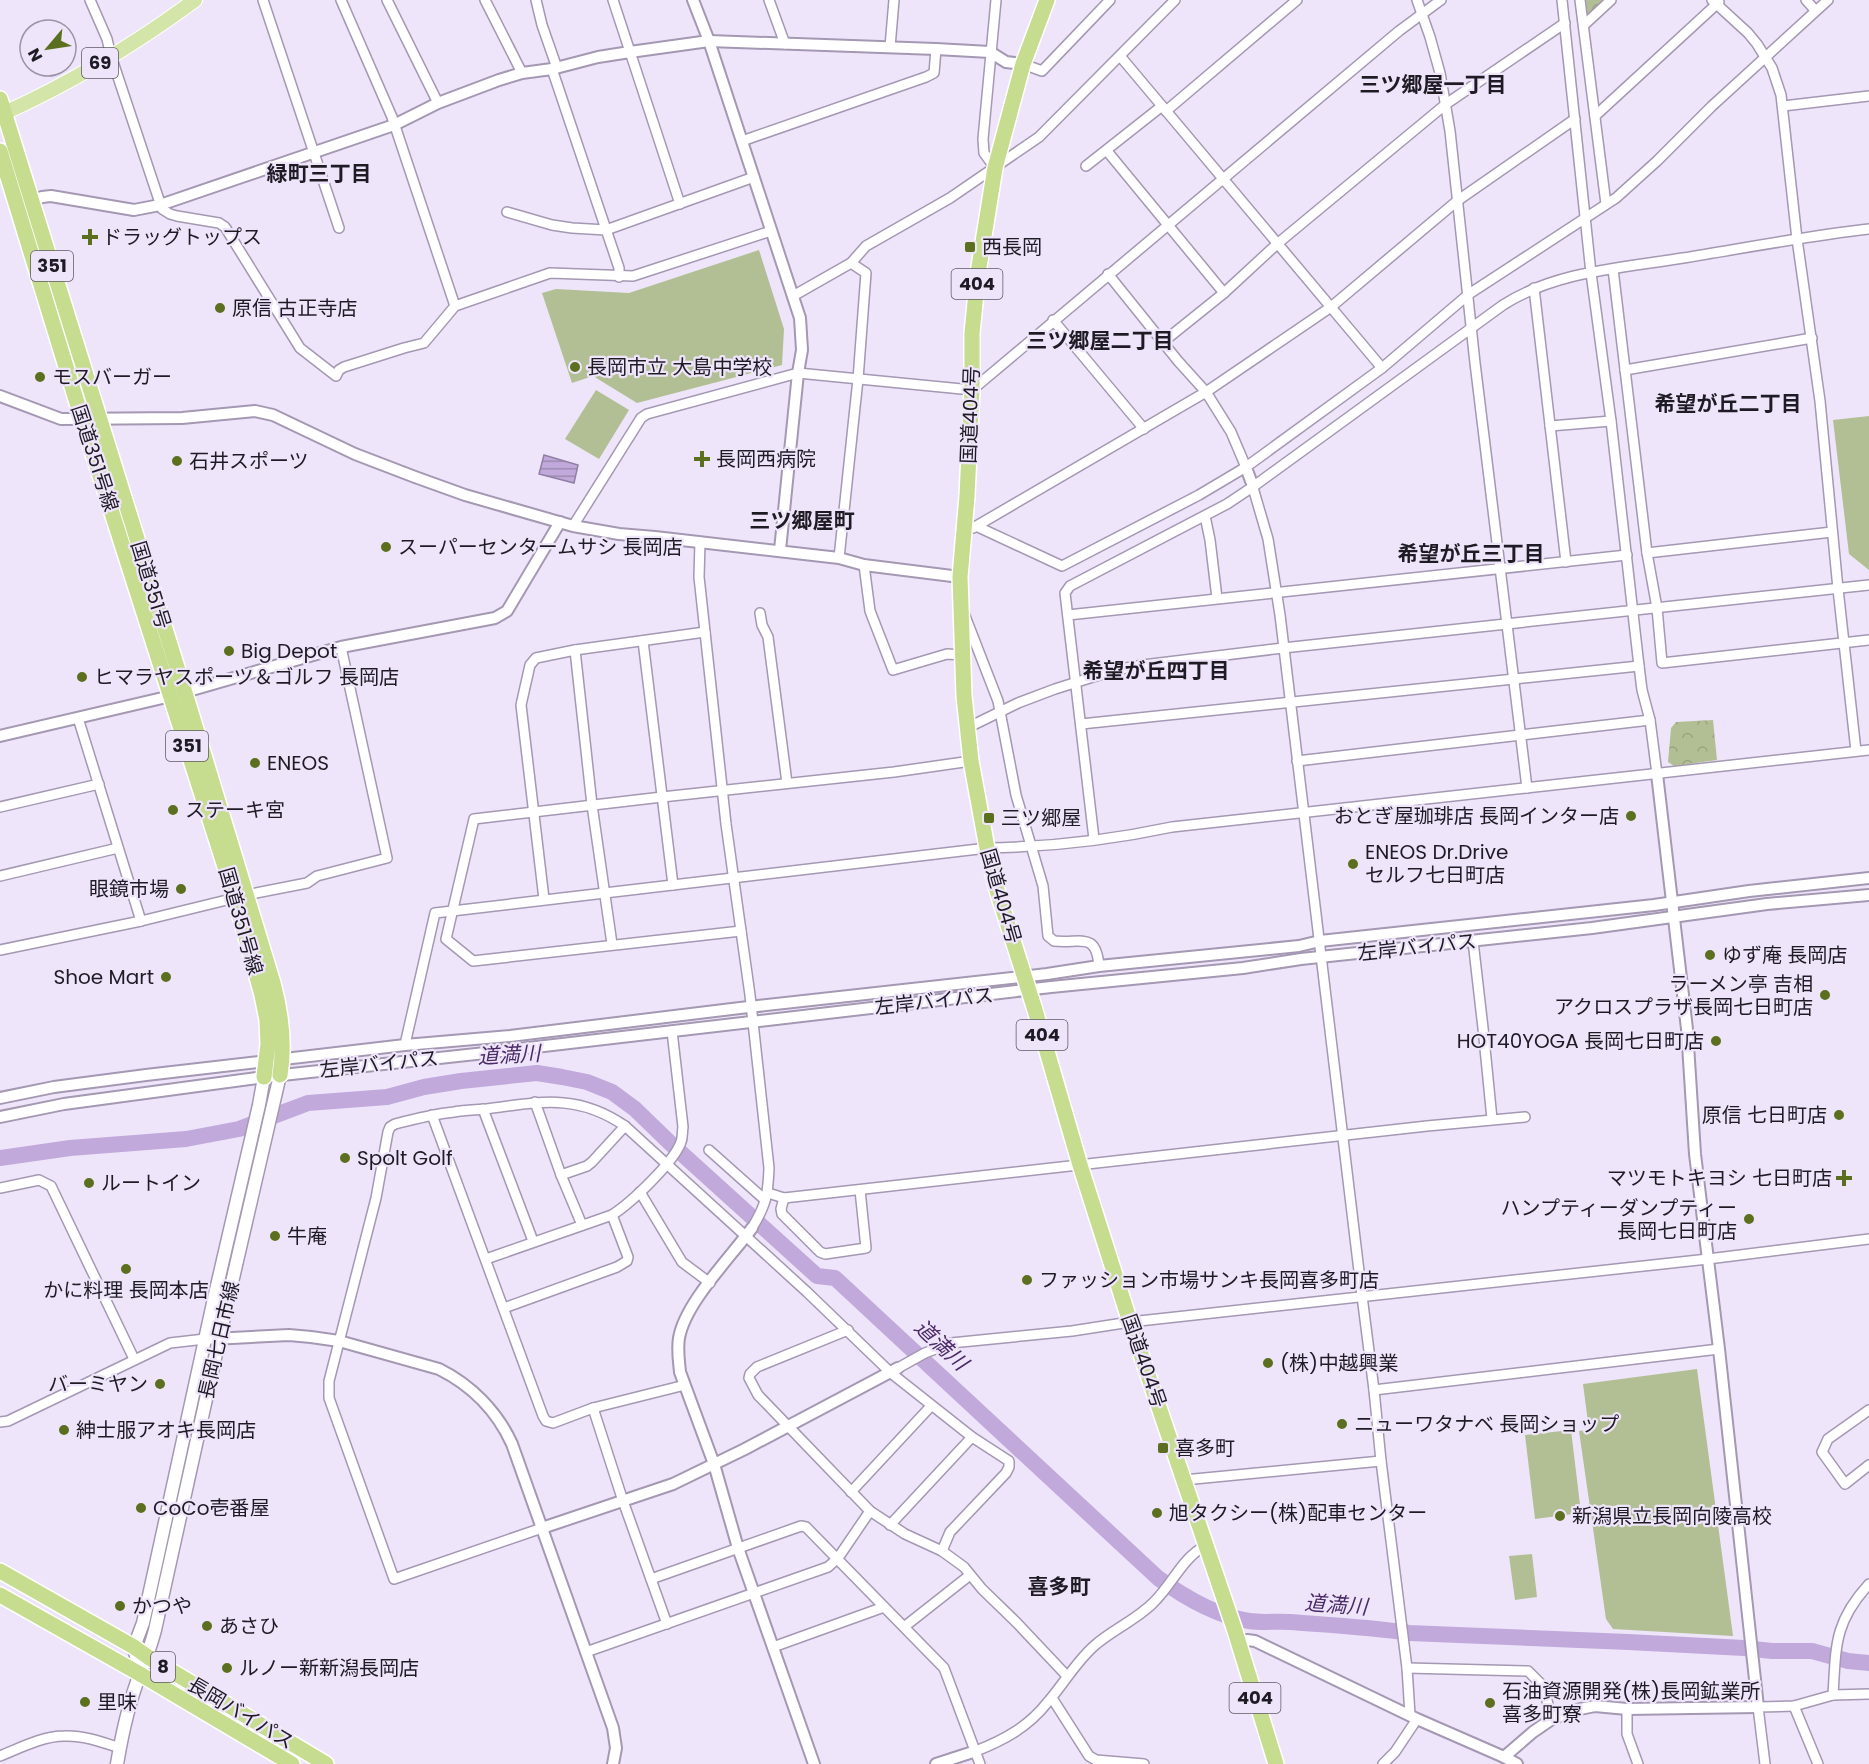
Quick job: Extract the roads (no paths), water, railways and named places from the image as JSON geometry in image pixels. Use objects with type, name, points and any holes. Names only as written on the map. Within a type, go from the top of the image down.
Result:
[{"type":"highway","name":"国道404号","points":[[1047,0],[1023,64],[995,168],[978,273],[972,333],[971,529],[960,577],[962,655],[971,761],[996,887],[1080,1165],[1276,1764]]},
{"type":"highway","name":"国道351号","points":[[1,109],[100,420],[178,695],[240,896],[278,1001],[283,1059],[280,1075]]},
{"type":"highway","name":"国道351号線","points":[[0,151],[82,419],[178,695]]},
{"type":"highway","name":"国道351号線","points":[[240,896],[264,1004],[268,1044],[265,1069]]},
{"type":"highway","name":"長岡バイパス","points":[[0,1571],[134,1647],[148,1658],[327,1764]]},
{"type":"highway","name":"長岡バイパス","points":[[0,1595],[292,1764]]},
{"type":"main road","name":"69","points":[[1,109],[66,83],[168,20],[195,0]]},
{"type":"main road","name":"長岡七日市線","points":[[140,1674],[134,1647],[143,1623],[259,1105],[265,1069]]},
{"type":"main road","name":"長岡七日市線","points":[[117,1764],[140,1674],[148,1658],[226,1304],[267,1139],[280,1075]]},
{"type":"street","points":[[90,0],[107,39],[162,209],[170,214],[219,223],[225,227],[300,348],[336,376],[344,367],[424,343],[455,306],[550,273],[633,276],[771,231]]},
{"type":"street","points":[[263,0],[339,228]]},
{"type":"street","points":[[341,0],[394,125],[455,306]]},
{"type":"street","points":[[387,0],[438,103]]},
{"type":"street","points":[[484,0],[522,73]]},
{"type":"street","points":[[536,0],[555,69],[619,268],[619,277]]},
{"type":"street","points":[[613,0],[680,204]]},
{"type":"street","points":[[693,0],[709,41],[802,327],[802,350],[780,550]]},
{"type":"street","points":[[769,0],[785,44]]},
{"type":"street","points":[[890,47],[894,0]]},
{"type":"street","points":[[995,168],[984,153],[983,139],[996,0]]},
{"type":"street","points":[[32,201],[51,196],[134,210],[160,205],[394,125],[438,103],[522,73],[555,69],[598,57],[709,41],[990,52],[1006,62],[1023,64],[1042,71],[1110,0]]},
{"type":"street","points":[[793,296],[851,263],[866,246],[950,198],[1039,137],[1175,0]]},
{"type":"street","points":[[1086,166],[1164,109],[1297,0]]},
{"type":"street","points":[[1417,0],[1431,37],[1446,104],[1527,788]]},
{"type":"street","points":[[573,526],[641,418],[647,414],[798,373],[972,390],[1223,178],[1422,13],[1441,0]]},
{"type":"street","points":[[1562,0],[1591,273],[1611,421],[1639,666],[1642,690],[1650,720],[1674,916],[1687,1029],[1695,1154],[1765,1764]]},
{"type":"street","points":[[1580,0],[1606,204]]},
{"type":"street","points":[[1584,25],[1611,0]]},
{"type":"street","points":[[1806,0],[1815,10]]},
{"type":"street","points":[[1094,840],[1065,594],[1070,586],[1227,504],[1250,477],[1469,294],[1628,188],[1712,106],[1828,0]]},
{"type":"street","points":[[1595,116],[1716,1],[1748,33],[1766,56],[1774,75],[1783,106],[1797,239],[1820,401],[1856,751]]},
{"type":"street","points":[[1163,342],[1446,104],[1565,23]]},
{"type":"street","points":[[742,141],[926,77],[934,73],[936,49]]},
{"type":"street","points":[[1120,56],[1382,368]]},
{"type":"street","points":[[1783,106],[1869,96]]},
{"type":"street","points":[[971,529],[1206,392],[1331,307],[1457,201],[1575,119]]},
{"type":"street","points":[[1107,151],[1224,293]]},
{"type":"street","points":[[507,212],[552,225],[606,230],[754,177]]},
{"type":"street","points":[[971,529],[1062,566],[1199,495],[1250,477],[1503,305],[1534,288],[1554,280],[1613,269],[1869,229]]},
{"type":"street","points":[[839,558],[858,379],[866,273],[851,263]]},
{"type":"street","points":[[1613,269],[1647,553],[1657,608],[1662,663],[1869,640]]},
{"type":"street","points":[[1108,274],[1206,392],[1231,432],[1250,477],[1268,539],[1320,941],[1413,1717],[1395,1752],[1383,1764]]},
{"type":"street","points":[[1534,288],[1566,562]]},
{"type":"street","points":[[1053,320],[1144,429]]},
{"type":"street","points":[[1625,370],[1812,338]]},
{"type":"street","points":[[0,396],[53,418],[100,420],[182,418],[255,411],[273,415],[355,454],[465,495],[573,526],[619,534],[780,550],[839,558],[864,565],[960,577]]},
{"type":"street","points":[[1550,426],[1611,421]]},
{"type":"street","points":[[1205,516],[1217,598]]},
{"type":"street","points":[[0,736],[178,695],[340,647],[495,618],[507,611],[560,522]]},
{"type":"street","points":[[1647,553],[1832,532]]},
{"type":"street","points":[[700,542],[699,577],[705,632],[769,1168],[766,1199],[748,1233],[688,1313],[680,1336],[680,1372],[714,1464],[738,1548],[814,1764]]},
{"type":"street","points":[[1068,615],[1627,555]]},
{"type":"street","points":[[864,565],[870,611],[892,670],[947,654],[962,655]]},
{"type":"street","points":[[967,728],[1000,711],[1075,682],[1114,670],[1143,665],[1869,585]]},
{"type":"street","points":[[962,608],[1000,711],[1016,795],[1043,886],[1048,936],[1054,941],[1083,941],[1092,944],[1097,950],[1099,966]]},
{"type":"street","points":[[760,613],[762,625],[768,637],[787,783]]},
{"type":"street","points":[[544,900],[521,705],[530,664],[537,658],[575,650],[705,632]]},
{"type":"street","points":[[644,641],[673,885]]},
{"type":"street","points":[[0,950],[307,883],[317,876],[387,858],[340,647]]},
{"type":"street","points":[[575,650],[592,805],[612,944]]},
{"type":"street","points":[[1081,724],[1639,666]]},
{"type":"street","points":[[78,718],[141,921]]},
{"type":"street","points":[[1297,761],[1650,720]]},
{"type":"street","points":[[406,1040],[435,913],[987,848],[1032,847],[1144,833],[1172,827],[1869,750]]},
{"type":"street","points":[[741,932],[612,944],[473,961],[446,939],[474,819],[894,772],[971,761]]},
{"type":"street","points":[[0,807],[99,784]]},
{"type":"street","points":[[0,876],[118,848]]},
{"type":"street","name":"左岸バイパス","points":[[0,1117],[265,1069],[283,1059],[510,1036],[1099,966],[1299,946],[1320,941],[1654,905],[1869,878]]},
{"type":"street","name":"左岸バイパス","points":[[0,1098],[100,1080],[265,1069],[280,1075],[1592,928],[1767,904],[1869,895]]},
{"type":"street","points":[[1473,941],[1492,1119]]},
{"type":"street","points":[[486,1259],[612,1215],[624,1208],[667,1162],[682,1140],[683,1127],[672,1031]]},
{"type":"street","points":[[942,1551],[950,1532],[1006,1473],[1009,1461],[931,1406],[895,1370],[848,1330],[748,1233],[625,1126],[588,1107],[559,1101],[432,1115],[390,1127],[376,1198],[329,1381],[329,1398],[394,1579],[673,1484],[788,1426],[895,1370],[926,1353],[951,1343],[1869,1239]]},
{"type":"street","points":[[535,1102],[582,1225]]},
{"type":"street","points":[[483,1109],[533,1241]]},
{"type":"street","points":[[432,1115],[546,1421],[553,1423],[593,1408],[685,1385]]},
{"type":"street","points":[[709,1150],[766,1199],[1525,1117]]},
{"type":"street","points":[[561,1175],[587,1166],[625,1126]]},
{"type":"street","points":[[0,1188],[39,1180],[51,1186],[135,1359]]},
{"type":"street","points":[[784,1198],[782,1214],[820,1252],[825,1254],[866,1248],[860,1190]]},
{"type":"street","points":[[640,1192],[682,1262],[710,1283]]},
{"type":"street","points":[[504,1308],[624,1264],[628,1257],[612,1215]]},
{"type":"street","points":[[848,1330],[758,1367],[750,1374],[750,1383],[758,1395],[870,1511],[905,1534],[942,1551],[964,1567],[1067,1676]]},
{"type":"street","points":[[0,1422],[8,1421],[170,1343],[205,1339],[289,1335],[339,1341],[439,1369],[451,1375],[494,1413],[505,1428],[512,1444],[613,1728],[616,1748],[613,1764]]},
{"type":"street","points":[[1374,1390],[1719,1348]]},
{"type":"street","points":[[851,1492],[931,1406]]},
{"type":"street","points":[[593,1408],[667,1624]]},
{"type":"street","points":[[1869,1410],[1828,1439],[1822,1452],[1845,1484],[1869,1465]]},
{"type":"street","points":[[890,1525],[972,1437]]},
{"type":"street","points":[[1184,1480],[1381,1461]]},
{"type":"street","points":[[586,1652],[828,1567],[838,1558],[870,1511]]},
{"type":"street","points":[[651,1579],[801,1526],[806,1527],[944,1668],[980,1764]]},
{"type":"street","points":[[936,1764],[976,1751],[1011,1736],[1036,1716],[1067,1676],[1094,1647],[1146,1609],[1168,1586],[1195,1551],[1205,1546]]},
{"type":"street","points":[[904,1627],[970,1575]]},
{"type":"street","points":[[1833,1695],[1839,1632],[1849,1609],[1869,1584]]},
{"type":"street","points":[[773,1647],[884,1607]]},
{"type":"street","points":[[1236,1637],[1255,1641],[1517,1764]]},
{"type":"street","points":[[1407,1668],[1528,1671],[1543,1686],[1552,1719]]},
{"type":"street","points":[[1504,1757],[1552,1719],[1595,1706],[1627,1709],[1794,1706],[1833,1695],[1869,1694]]},
{"type":"street","points":[[1052,1698],[1089,1756],[1096,1760],[1144,1764]]},
{"type":"street","points":[[1794,1706],[1818,1764]]},
{"type":"street","points":[[1627,1709],[1627,1734],[1638,1764]]},
{"type":"street","points":[[0,1756],[41,1741],[65,1736],[93,1740],[120,1748]]},
{"type":"waterway","name":"道満川","points":[[0,1158],[70,1148],[186,1139],[239,1129],[308,1103],[387,1097],[424,1087],[461,1081],[537,1073],[587,1082],[612,1092],[635,1109],[817,1276],[835,1278],[1158,1578],[1190,1599],[1213,1610],[1254,1622],[1335,1625],[1409,1633],[1812,1651],[1848,1661],[1869,1663]]},
{"type":"place","name":"ドラッグトップス","points":[[90,237]]},
{"type":"place","name":"西長岡","points":[[970,247]]},
{"type":"place","name":"原信 古正寺店","points":[[220,308]]},
{"type":"place","name":"長岡市立 大島中学校","points":[[575,367]]},
{"type":"place","name":"モスバーガー","points":[[40,377]]},
{"type":"place","name":"長岡西病院","points":[[702,459]]},
{"type":"place","name":"石井スポーツ","points":[[177,461]]},
{"type":"place","name":"スーパーセンタームサシ 長岡店","points":[[386,547]]},
{"type":"place","name":"Big Depot","points":[[229,651]]},
{"type":"place","name":"ヒマラヤスポーツ＆ゴルフ 長岡店","points":[[82,677]]},
{"type":"place","name":"ENEOS","points":[[255,763]]},
{"type":"place","name":"ステーキ宮","points":[[173,810]]},
{"type":"place","name":"おとぎ屋珈琲店 長岡インター店","points":[[1631,816]]},
{"type":"place","name":"三ツ郷屋","points":[[989,818]]},
{"type":"place","name":"ENEOS Dr.Drive セルフ七日町店","points":[[1353,864]]},
{"type":"place","name":"眼鏡市場","points":[[181,889]]},
{"type":"place","name":"ゆず庵 長岡店","points":[[1710,955]]},
{"type":"place","name":"Shoe Mart","points":[[166,977]]},
{"type":"place","name":"ラーメン亭 吉相 アクロスプラザ長岡七日町店","points":[[1825,995]]},
{"type":"place","name":"HOT40YOGA 長岡七日町店","points":[[1716,1041]]},
{"type":"place","name":"原信 七日町店","points":[[1839,1115]]},
{"type":"place","name":"Spolt Golf","points":[[345,1158]]},
{"type":"place","name":"マツモトキヨシ 七日町店","points":[[1844,1178]]},
{"type":"place","name":"ルートイン","points":[[89,1183]]},
{"type":"place","name":"ハンプティーダンプティー 長岡七日町店","points":[[1749,1219]]},
{"type":"place","name":"牛庵","points":[[275,1236]]},
{"type":"place","name":"かに料理 長岡本店","points":[[126,1269]]},
{"type":"place","name":"ファッション市場サンキ長岡喜多町店","points":[[1027,1280]]},
{"type":"place","name":"(株)中越興業","points":[[1268,1363]]},
{"type":"place","name":"バーミヤン","points":[[160,1384]]},
{"type":"place","name":"ニューワタナベ 長岡ショップ","points":[[1342,1424]]},
{"type":"place","name":"紳士服アオキ長岡店","points":[[64,1430]]},
{"type":"place","name":"喜多町","points":[[1163,1448]]},
{"type":"place","name":"CoCo壱番屋","points":[[141,1508]]},
{"type":"place","name":"旭タクシー(株)配車センター","points":[[1157,1513]]},
{"type":"place","name":"新潟県立長岡向陵高校","points":[[1560,1516]]},
{"type":"place","name":"かつや","points":[[120,1606]]},
{"type":"place","name":"あさひ","points":[[207,1626]]},
{"type":"place","name":"ルノー新新潟長岡店","points":[[227,1668]]},
{"type":"place","name":"里味","points":[[85,1702]]},
{"type":"place","name":"石油資源開発(株)長岡鉱業所 喜多町寮","points":[[1490,1703]]},
{"type":"district","name":"三ツ郷屋一丁目","points":[[1433,85]]},
{"type":"district","name":"緑町三丁目","points":[[319,174]]},
{"type":"district","name":"三ツ郷屋二丁目","points":[[1100,341]]},
{"type":"district","name":"希望が丘二丁目","points":[[1728,404]]},
{"type":"district","name":"三ツ郷屋町","points":[[802,521]]},
{"type":"district","name":"希望が丘三丁目","points":[[1471,554]]},
{"type":"district","name":"希望が丘四丁目","points":[[1156,671]]},
{"type":"district","name":"喜多町","points":[[1059,1587]]}]
